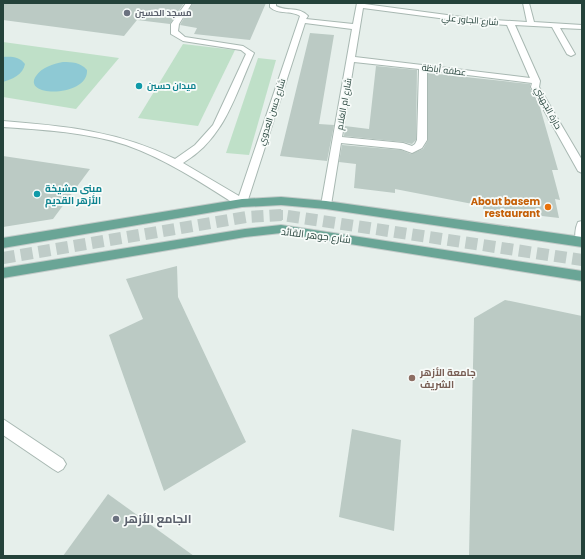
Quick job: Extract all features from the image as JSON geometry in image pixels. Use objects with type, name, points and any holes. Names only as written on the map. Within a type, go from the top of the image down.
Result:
[{"type":"main road","points":[[3,243],[242,203],[281,201],[326,205],[582,242]]},
{"type":"main road","name":"شارع جوهر القائد","points":[[3,273],[245,233],[281,229],[582,276]]},
{"type":"street","points":[[176,163],[200,147],[217,126],[250,53],[243,48],[182,39],[174,32],[175,24],[190,3]]},
{"type":"street","points":[[273,3],[273,7],[277,10],[300,13],[304,16],[302,21],[356,27]]},
{"type":"street","points":[[407,13],[409,3]]},
{"type":"street","points":[[526,3],[531,24]]},
{"type":"street","name":"شارع الجاور علي","points":[[360,4],[407,13],[510,23],[582,27]]},
{"type":"street","name":"شارع ام الغلام","points":[[326,205],[360,4]]},
{"type":"street","name":"شارع حسن العدوي","points":[[242,203],[302,21]]},
{"type":"street","name":"حارة الجهيني","points":[[510,23],[536,81],[535,87],[582,168]]},
{"type":"street","points":[[556,26],[571,54]]},
{"type":"street","name":"عطفه أباظة","points":[[351,59],[536,81]]},
{"type":"street","points":[[338,140],[403,146],[412,150],[419,146],[422,140],[424,67]]},
{"type":"street","points":[[3,124],[99,135],[145,148],[176,163],[242,203]]},
{"type":"street","points":[[582,225],[582,242]]},
{"type":"street","points":[[3,426],[58,464]]},
{"type":"green space","points":[[3,42],[119,58],[76,109],[3,97]]},
{"type":"green space","points":[[183,44],[235,50],[198,126],[138,118]]},
{"type":"green space","points":[[258,58],[276,60],[249,155],[226,153]]},
{"type":"water","points":[[3,57],[15,58],[21,60],[25,64],[20,74],[3,82]]},
{"type":"water","points":[[63,62],[82,65],[87,70],[85,79],[78,85],[68,90],[46,91],[38,88],[34,83],[38,73],[48,66]]},
{"type":"building","points":[[3,3],[184,3],[170,24],[137,20],[124,36],[3,20]]},
{"type":"building","points":[[193,3],[266,3],[250,40],[194,34],[197,28],[180,25]]},
{"type":"building","points":[[310,33],[334,35],[319,124],[334,125],[327,161],[280,156]]},
{"type":"building","points":[[376,66],[417,70],[416,140],[412,144],[344,136],[345,126],[369,129]]},
{"type":"building","points":[[428,73],[530,84],[530,88],[539,104],[558,170],[552,170],[560,200],[555,199],[559,218],[483,209],[483,206],[395,189],[395,193],[354,188],[356,164],[339,162],[342,145],[401,150],[411,154],[423,149],[428,140]]},
{"type":"building","name":"مبنى مشيخة الأزهر القديم","points":[[3,156],[90,169],[53,219],[3,227]]},
{"type":"building","points":[[177,266],[178,297],[246,442],[164,491],[109,335],[143,319],[126,279]]},
{"type":"building","points":[[505,300],[582,316],[582,556],[469,556],[474,318]]},
{"type":"building","points":[[352,429],[401,440],[394,531],[339,517]]},
{"type":"building","name":"الجامع الأزهر","points":[[108,494],[194,556],[63,556]]},
{"type":"tunnel","points":[[273,215],[282,215]]},
{"type":"tunnel","points":[[3,258],[246,217],[282,215]]},
{"type":"tunnel","points":[[282,215],[582,260]]},
{"type":"place","name":"مسجد الحسين","points":[[127,13]]},
{"type":"place","name":"ميدان حسين","points":[[139,86]]},
{"type":"place","name":"مبنى مشيخة الأزهر القديم","points":[[37,194]]},
{"type":"place","name":"About basem restaurant","points":[[548,207]]},
{"type":"place","name":"جامعة الأزهر الشريف","points":[[412,378]]},
{"type":"place","name":"الجامع الأزهر","points":[[116,519]]}]
